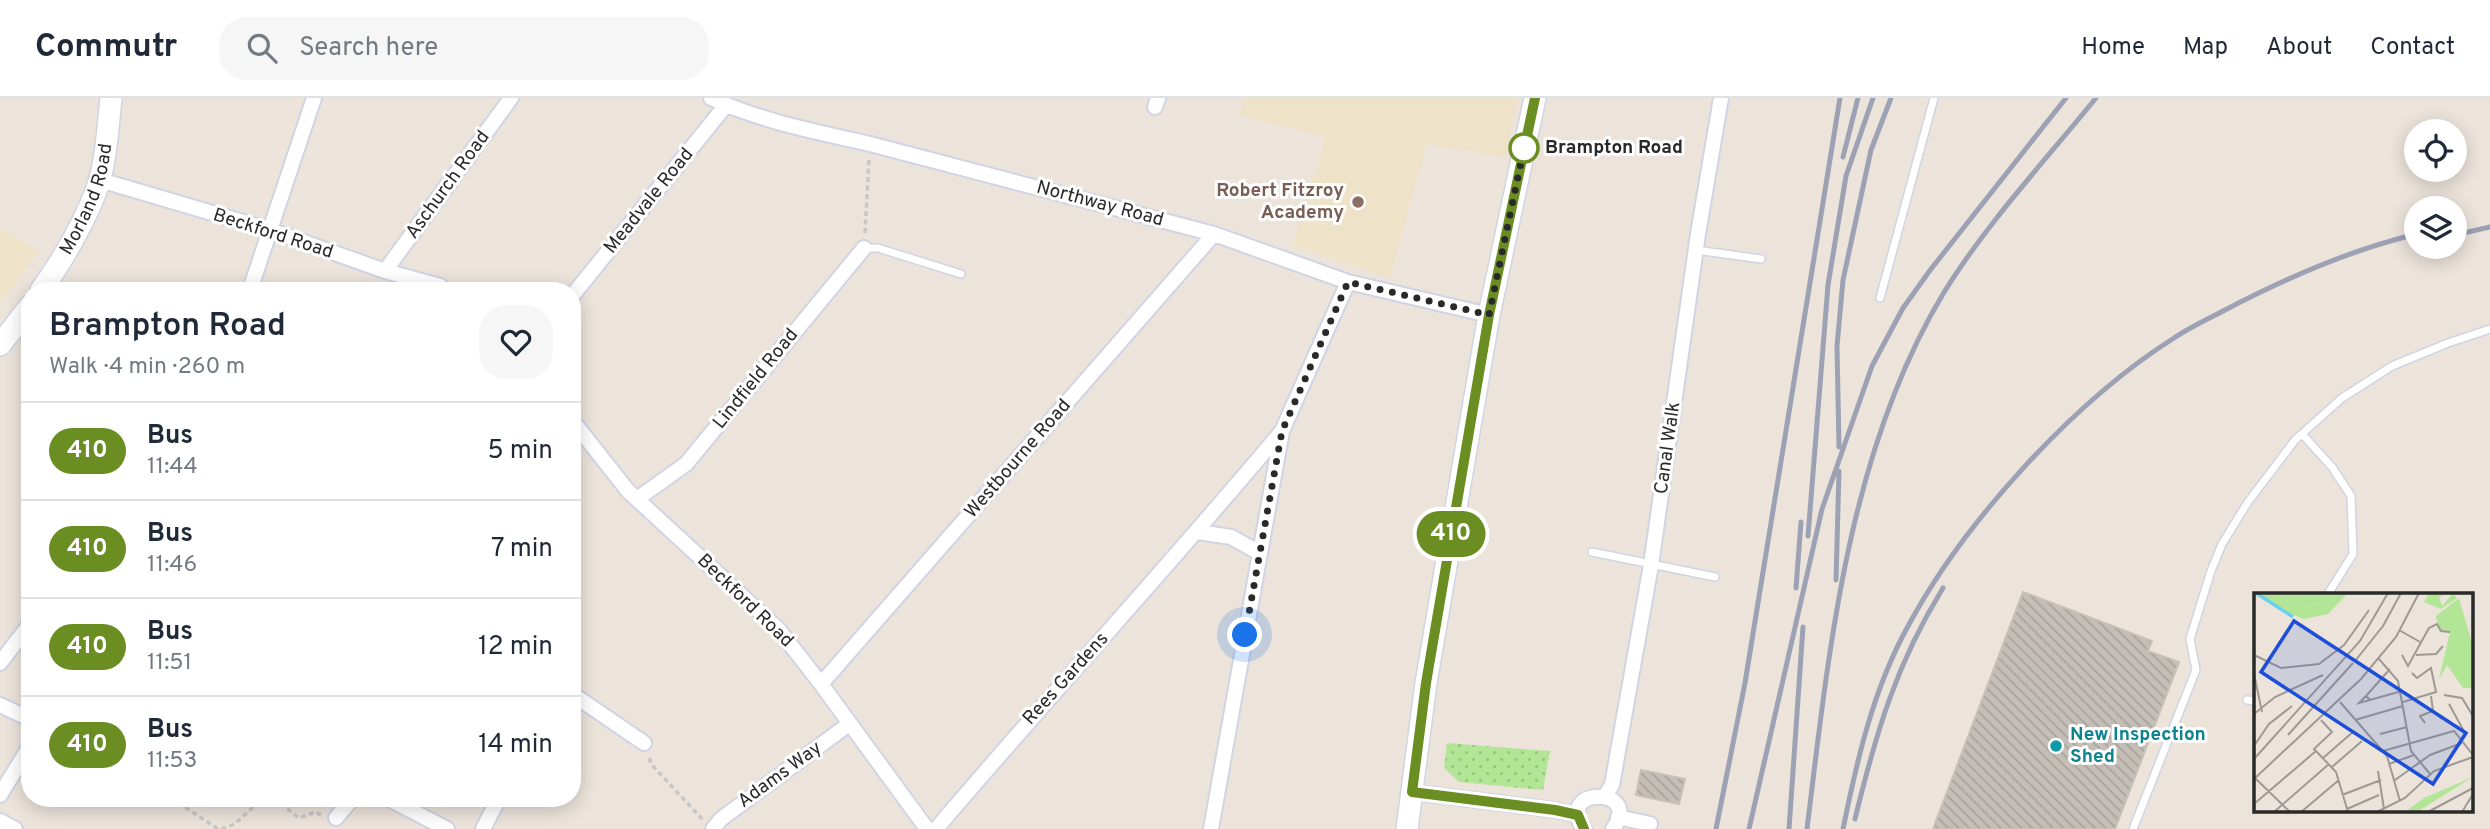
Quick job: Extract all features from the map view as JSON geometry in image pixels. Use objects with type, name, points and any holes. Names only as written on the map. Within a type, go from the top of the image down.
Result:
[{"type":"street","name":"Morland Road","points":[[50,282],[100,180],[111,98]]},
{"type":"street","points":[[253,282],[314,98]]},
{"type":"street","name":"Aschurch Road","points":[[385,271],[511,98]]},
{"type":"street","name":"Northway Road","points":[[710,98],[817,132],[1214,234],[1348,282],[1489,315]]},
{"type":"street","points":[[1407,829],[1426,683],[1489,315],[1535,98]]},
{"type":"street","name":"Canal Walk","points":[[1605,796],[1612,785],[1651,565],[1696,250],[1721,98]]},
{"type":"street","name":"Meadvale Road","points":[[581,285],[726,105]]},
{"type":"street","name":"Beckford Road","points":[[100,180],[270,230],[419,282]]},
{"type":"street","name":"Westbourne Road","points":[[821,684],[1214,234]]},
{"type":"street","name":"Lindfield Road","points":[[637,499],[686,464],[864,248]]},
{"type":"street","name":"Rees Gardens","points":[[1211,829],[1282,431],[1348,282]]},
{"type":"street","points":[[0,345],[21,318]]},
{"type":"street","name":"Beckford Road","points":[[581,431],[637,499],[779,631],[927,829]]},
{"type":"street","name":"Rees Gardens","points":[[936,829],[1047,699],[1198,532],[1282,431]]},
{"type":"street","points":[[1198,532],[1231,537],[1260,553]]},
{"type":"street","points":[[0,663],[21,636]]},
{"type":"street","points":[[581,702],[645,743]]},
{"type":"street","points":[[0,705],[21,715]]},
{"type":"street","name":"Adams Way","points":[[716,824],[849,724]]},
{"type":"street","points":[[0,795],[21,761]]},
{"type":"street","points":[[1412,792],[1555,810],[1581,822]]},
{"type":"street","points":[[1581,822],[1579,808],[1587,798],[1605,796],[1615,804],[1615,823],[1650,824]]},
{"type":"street","points":[[337,818],[346,807]]},
{"type":"street","points":[[404,807],[447,829]]},
{"type":"street","points":[[483,829],[494,807]]},
{"type":"street","points":[[0,821],[15,829]]},
{"type":"lane","points":[[1880,298],[1934,98]]},
{"type":"lane","points":[[864,248],[878,248],[961,274]]},
{"type":"lane","points":[[1696,250],[1761,259]]},
{"type":"lane","points":[[2133,829],[2196,670],[2190,639],[2211,571],[2222,544],[2248,502],[2279,459],[2302,434],[2343,398],[2392,366],[2490,329]]},
{"type":"lane","points":[[2302,434],[2332,467],[2351,496],[2353,554],[2329,593]]},
{"type":"lane","points":[[1592,552],[1715,577]]},
{"type":"path","points":[[864,248],[870,144]]},
{"type":"path","points":[[645,743],[652,765],[716,824]]},
{"type":"path","points":[[185,807],[218,829],[233,826],[254,807]]},
{"type":"path","points":[[284,807],[299,818],[315,812],[337,818]]},
{"type":"shaded area","name":"Robert Fitzroy Academy","points":[[1245,98],[1518,98],[1505,157],[1427,144],[1390,278],[1292,246],[1326,137],[1240,115]]},
{"type":"shaded area","points":[[0,228],[39,252],[0,304]]},
{"type":"green space","points":[[1447,743],[1550,751],[1543,790],[1459,782],[1444,768]]},
{"type":"building","name":"New Inspection Shed","points":[[2023,592],[2152,641],[2148,651],[2179,662],[2115,829],[1933,829]]},
{"type":"building","points":[[1641,770],[1685,779],[1679,804],[1636,795]]},
{"type":"railway","points":[[1716,829],[1745,683],[1840,98]]},
{"type":"railway","points":[[1843,157],[1858,98]]},
{"type":"railway","points":[[1808,536],[1828,285],[1846,176],[1873,98]]},
{"type":"railway","points":[[1839,447],[1837,346],[1843,280],[1871,150],[1891,98]]},
{"type":"railway","points":[[1749,829],[1822,509],[1872,366],[1903,308],[1931,269],[2066,98]]},
{"type":"railway","points":[[1807,829],[1824,692],[1848,554],[1864,486],[1885,419],[1911,355],[1960,268],[1997,218],[2096,98]]},
{"type":"railway","points":[[2467,232],[2490,227]]},
{"type":"railway","points":[[1843,829],[1875,701],[1907,628],[1958,547],[1989,507],[2060,430],[2136,365],[2186,330],[2318,266],[2404,238]]},
{"type":"railway","points":[[1836,580],[1839,471]]},
{"type":"railway","points":[[1796,588],[1801,522]]},
{"type":"railway","points":[[1855,819],[1889,700],[1912,644],[1943,588]]},
{"type":"railway","points":[[1789,829],[1803,627]]},
{"type":"bus line","name":"410","points":[[1535,98],[1489,315],[1426,683],[1412,792],[1555,810],[1578,815],[1580,825],[1584,829]]},
{"type":"place","name":"Brampton Road","points":[[1524,148]]},
{"type":"place","name":"Robert Fitzroy Academy","points":[[1358,202]]},
{"type":"place","name":"New Inspection Shed","points":[[2056,746]]},
{"type":"route","points":[[1245,635],[1282,431],[1348,282],[1489,315],[1524,148]]}]
